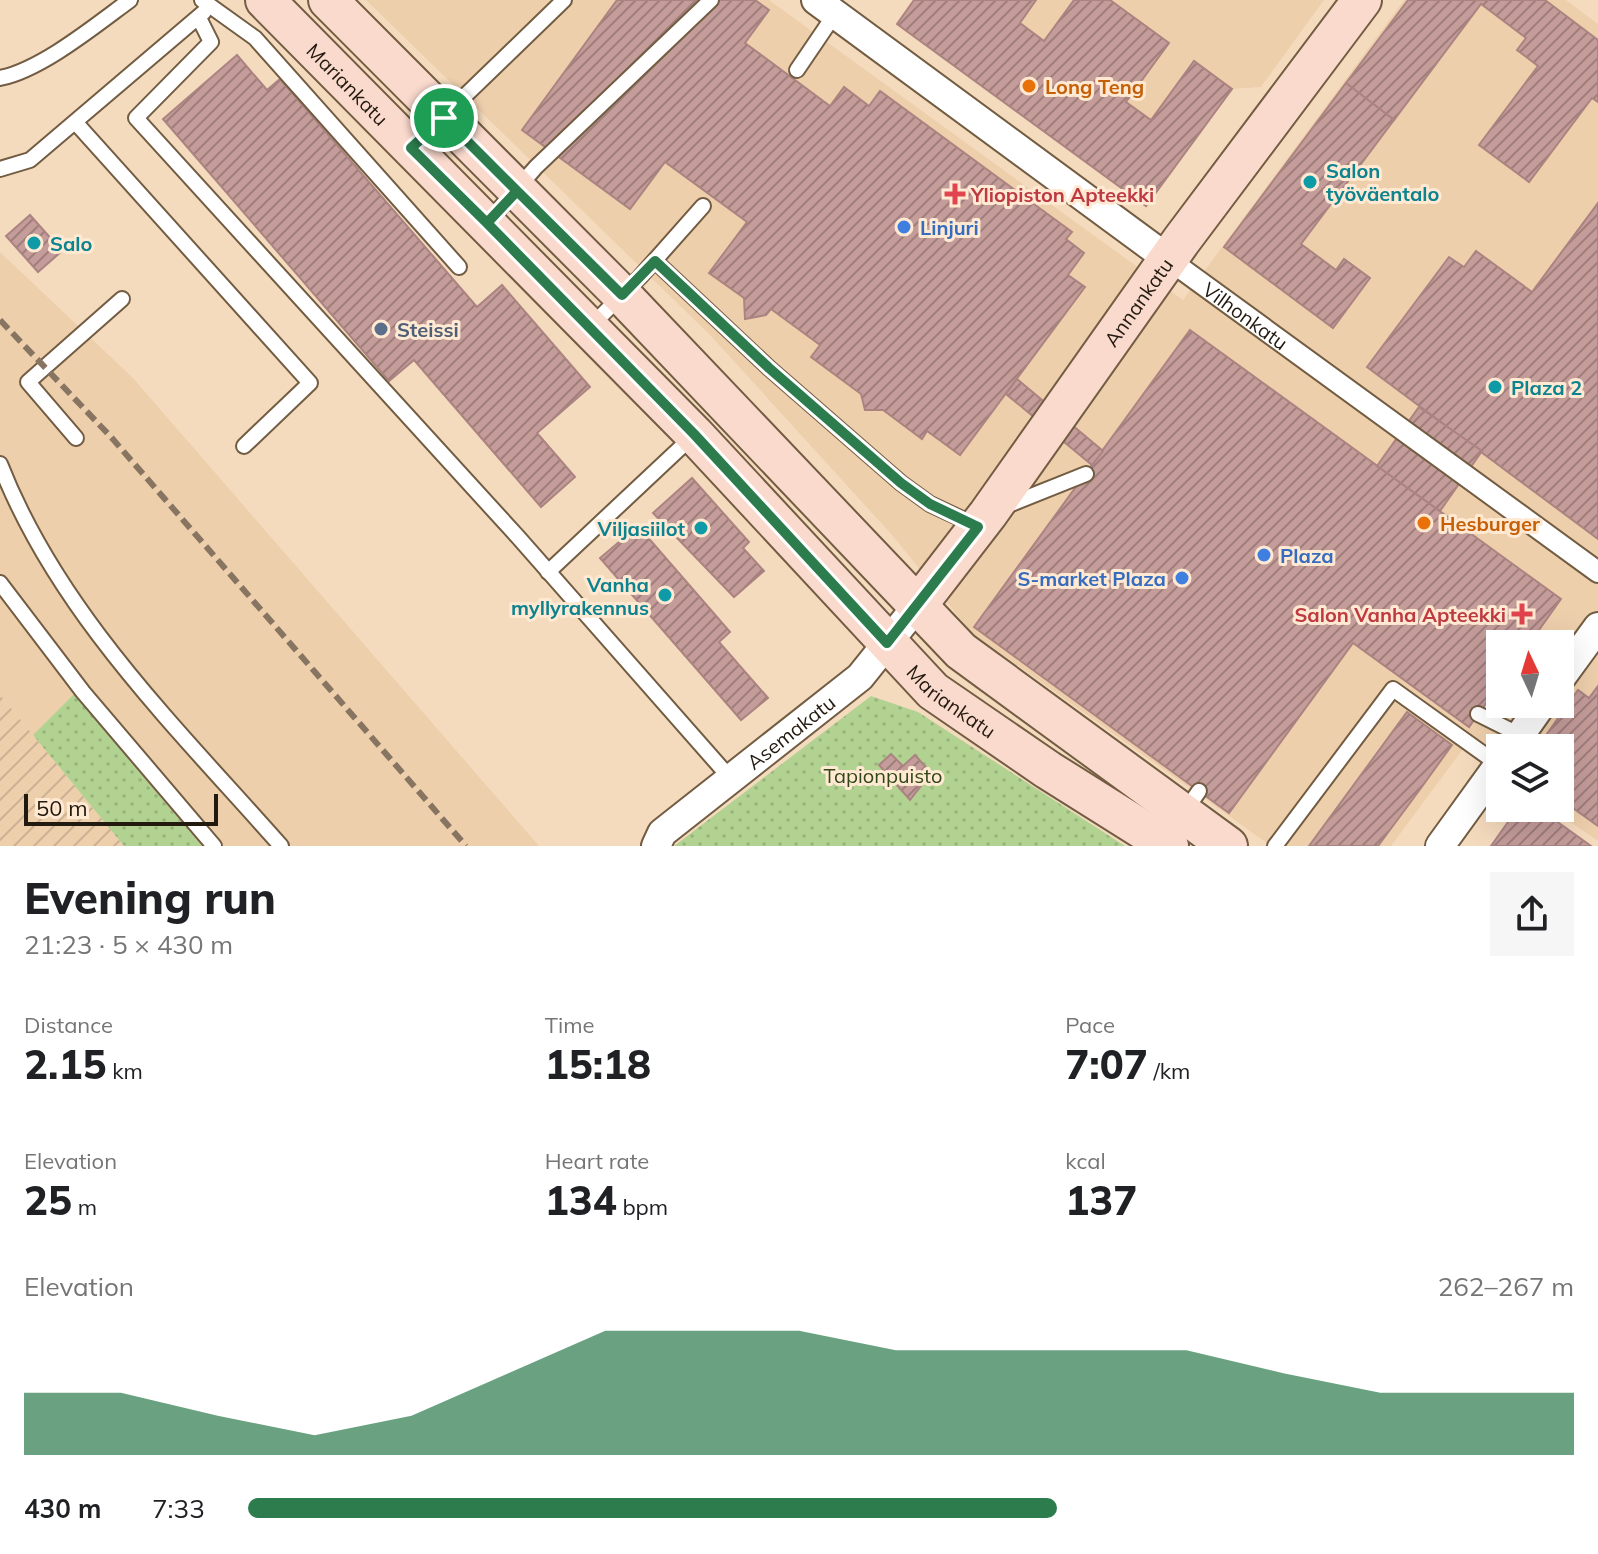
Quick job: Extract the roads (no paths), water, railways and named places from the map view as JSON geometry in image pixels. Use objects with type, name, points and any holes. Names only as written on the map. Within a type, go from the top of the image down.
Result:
[{"type":"main road","name":"Mariankatu","points":[[265,0],[589,328],[686,442],[933,691],[1048,770],[1184,817]]},
{"type":"main road","name":"Mariankatu","points":[[328,0],[622,295],[961,651],[1184,817],[1228,846]]},
{"type":"main road","name":"Annankatu","points":[[917,606],[983,520],[1168,259],[1362,0]]},
{"type":"street","name":"Vilhonkatu","points":[[832,5],[1168,259],[1598,572]]},
{"type":"street","name":"Asemakatu","points":[[656,846],[662,833],[860,677],[917,606]]},
{"type":"street","points":[[1574,660],[1598,627]]},
{"type":"street","points":[[1440,846],[1486,783]]},
{"type":"lane","points":[[0,78],[11,76],[51,54],[130,0]]},
{"type":"lane","points":[[411,148],[564,0]]},
{"type":"lane","points":[[487,223],[645,60],[711,0]]},
{"type":"lane","points":[[0,169],[30,160],[199,18],[209,2],[255,38],[459,267]]},
{"type":"lane","points":[[797,70],[832,5]]},
{"type":"lane","points":[[199,18],[211,42],[136,118],[548,572],[731,779]]},
{"type":"lane","points":[[76,123],[310,383],[244,446]]},
{"type":"lane","points":[[589,328],[655,261],[703,206]]},
{"type":"lane","points":[[655,261],[769,368],[901,483],[930,504],[983,520],[1086,474]]},
{"type":"lane","points":[[76,438],[28,382],[122,299]]},
{"type":"lane","points":[[548,572],[686,442]]},
{"type":"lane","points":[[0,464],[34,540],[70,596],[119,662],[281,846]]},
{"type":"lane","points":[[0,583],[83,692],[214,846]]},
{"type":"lane","points":[[1275,846],[1393,689],[1486,754]]},
{"type":"lane","points":[[1478,714],[1504,734]]},
{"type":"railway","points":[[0,320],[111,437],[466,846]]},
{"type":"place","name":"Long Teng","points":[[1029,86]]},
{"type":"place","name":"Salon työväentalo","points":[[1310,182]]},
{"type":"place","name":"Yliopiston Apteekki","points":[[955,194]]},
{"type":"place","name":"Linjuri","points":[[904,227]]},
{"type":"place","name":"Salo","points":[[34,243]]},
{"type":"place","name":"Steissi","points":[[381,329]]},
{"type":"place","name":"Plaza 2","points":[[1495,387]]},
{"type":"place","name":"Hesburger","points":[[1424,523]]},
{"type":"place","name":"Viljasiilot","points":[[701,528]]},
{"type":"place","name":"Plaza","points":[[1264,555]]},
{"type":"place","name":"S-market Plaza","points":[[1182,578]]},
{"type":"place","name":"Vanha myllyrakennus","points":[[665,595]]},
{"type":"place","name":"Salon Vanha Apteekki","points":[[1522,614]]},
{"type":"park label","name":"Tapionpuisto","points":[[883,775]]}]
